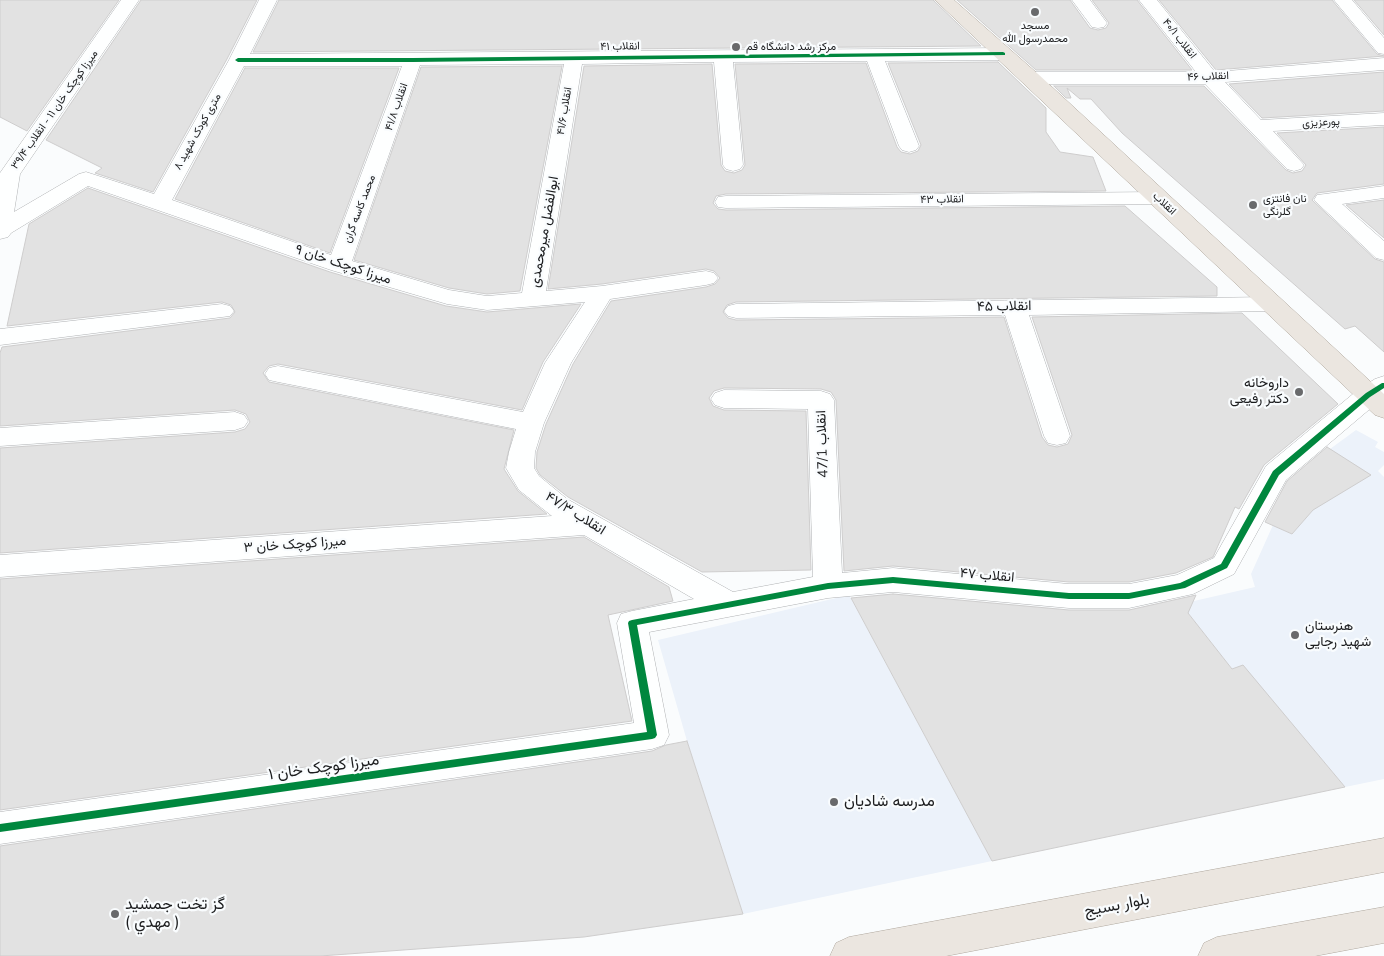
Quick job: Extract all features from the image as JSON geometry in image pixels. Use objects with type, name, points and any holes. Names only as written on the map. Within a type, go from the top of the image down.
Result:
[{"type":"main road","name":"انقلاب","points":[[944,0],[1031,78],[1272,304],[1379,397]]},
{"type":"main road","name":"بلوار بسیج","points":[[849,956],[1384,855]]},
{"type":"main road","points":[[1217,956],[1384,925]]},
{"type":"street","name":"میرزا کوچک خان ۱۱ - انقلاب ۳۹/۴","points":[[0,230],[10,174],[130,0]]},
{"type":"street","name":"۸ متری کودک شهید","points":[[159,204],[238,60],[268,0]]},
{"type":"street","points":[[1081,0],[1098,23]]},
{"type":"street","name":"انقلاب ۴۰/۱","points":[[1148,0],[1210,78]]},
{"type":"street","points":[[1343,0],[1384,49]]},
{"type":"street","name":"انقلاب ۴۱","points":[[238,60],[1002,54]]},
{"type":"street","points":[[874,55],[909,146]]},
{"type":"street","points":[[723,57],[733,165]]},
{"type":"street","name":"انقلاب ۴۱/۶","points":[[557,164],[574,58]]},
{"type":"street","name":"انقلاب ۴۱/۸","points":[[382,153],[413,60]]},
{"type":"street","name":"انقلاب ۴۶","points":[[1031,78],[1210,78],[1384,64]]},
{"type":"street","points":[[1210,78],[1294,165]]},
{"type":"street","name":"پورعزیزی","points":[[1257,126],[1384,120]]},
{"type":"street","name":"محمد کاسه گران","points":[[339,265],[382,153]]},
{"type":"street","name":"ابوالفضل میرمحمدی","points":[[533,300],[557,164]]},
{"type":"street","name":"میرزا کوچک خان ۹","points":[[0,230],[86,178],[339,265],[447,298],[487,303],[533,300],[602,293],[706,278]]},
{"type":"street","points":[[1384,192],[1325,200],[1384,253]]},
{"type":"street","name":"انقلاب ۴۳","points":[[726,202],[1157,198]]},
{"type":"street","name":"انقلاب ۴۷/۳","points":[[602,293],[558,363],[531,422],[522,452],[520,468],[530,483],[557,506],[728,604]]},
{"type":"street","name":"انقلاب ۴۵","points":[[736,311],[1272,304]]},
{"type":"street","points":[[1014,307],[1056,436]]},
{"type":"street","points":[[0,337],[222,311]]},
{"type":"street","points":[[278,374],[531,422]]},
{"type":"street","name":"انقلاب ۴۷","points":[[652,735],[632,623],[828,586],[893,580],[1069,596],[1130,596],[1182,586],[1224,566],[1276,473],[1379,397]]},
{"type":"street","name":"انقلاب 47/1","points":[[724,399],[821,400],[828,586]]},
{"type":"street","points":[[0,438],[235,421]]},
{"type":"street","name":"میرزا کوچک خان ۳","points":[[0,566],[590,524]]},
{"type":"street","name":"میرزا کوچک خان ۱","points":[[0,828],[652,735]]},
{"type":"shaded area","name":"هنرستان شهید رجایی","points":[[1356,430],[1378,442],[1375,447],[1384,452],[1384,465],[1378,471],[1384,477],[1384,779],[1345,787],[1243,666],[1232,669],[1181,604],[1255,587],[1251,574],[1273,525],[1292,534],[1313,510],[1330,449]]},
{"type":"shaded area","name":"مدرسه شادیان","points":[[849,595],[992,861],[743,914],[687,741],[658,640]]},
{"type":"building","points":[[0,0],[119,0],[27,131],[0,117]]},
{"type":"building","points":[[141,0],[257,0],[227,59],[153,192],[95,173],[102,168],[46,140]]},
{"type":"building","points":[[279,0],[933,0],[981,46],[253,52]]},
{"type":"building","points":[[957,0],[1070,0],[1090,28],[1098,30],[1106,28],[1109,23],[1092,0],[1137,0],[1192,70],[1036,70]]},
{"type":"building","points":[[1159,0],[1332,0],[1377,54],[1384,56],[1216,70]]},
{"type":"building","points":[[1354,0],[1384,0],[1384,35]]},
{"type":"building","points":[[998,62],[1046,108],[1046,132],[1060,152],[1093,157],[1106,191],[726,194],[716,196],[713,203],[718,209],[726,210],[1125,206],[1217,287],[1217,296],[736,302],[727,305],[723,312],[728,318],[736,320],[1004,317],[1042,437],[1048,445],[1057,447],[1068,444],[1072,435],[1032,317],[1242,313],[1338,404],[1264,465],[1239,509],[1235,507],[1213,557],[1176,573],[1129,582],[1069,582],[893,566],[844,571],[836,400],[831,392],[821,389],[724,388],[714,391],[709,398],[713,406],[724,410],[806,411],[811,570],[702,572],[568,497],[540,475],[536,468],[537,452],[546,424],[573,364],[611,301],[706,287],[715,284],[720,278],[714,271],[706,269],[602,284],[548,289],[584,66],[712,64],[721,165],[725,171],[734,173],[742,170],[745,165],[735,64],[866,63],[897,147],[901,152],[910,154],[918,151],[921,145],[888,63]]},
{"type":"building","points":[[562,66],[520,291],[487,294],[449,288],[354,260],[421,67]]},
{"type":"building","points":[[245,68],[399,68],[330,253],[175,199]]},
{"type":"building","points":[[1384,72],[1384,111],[1262,118],[1229,84]]},
{"type":"building","points":[[1054,86],[1204,86],[1286,170],[1293,173],[1302,171],[1306,165],[1277,133],[1384,127],[1384,184],[1317,193],[1312,200],[1375,259],[1384,262],[1384,352],[1355,326],[1345,329],[1122,133],[1091,99],[1080,99],[1067,88],[1071,98],[1066,98]]},
{"type":"building","points":[[88,188],[330,272],[446,306],[487,312],[581,304],[543,362],[522,410],[278,364],[269,366],[263,373],[269,382],[514,430],[504,469],[518,491],[547,514],[0,553],[0,448],[235,432],[245,429],[250,422],[246,414],[235,410],[0,426],[0,353],[2,347],[230,318],[235,312],[231,305],[222,302],[7,326],[29,224]]},
{"type":"building","points":[[1384,200],[1384,238],[1346,205]]},
{"type":"building","points":[[1327,447],[1371,475],[1313,510],[1292,534],[1265,522],[1287,481]]},
{"type":"building","points":[[584,537],[669,587],[673,601],[608,615],[632,721],[0,810],[0,579]]},
{"type":"building","points":[[893,594],[1069,610],[1129,610],[1196,595],[1188,613],[1232,669],[1243,665],[1345,787],[992,861],[851,598]]},
{"type":"building","points":[[687,741],[743,914],[584,937],[320,956],[0,956],[0,846],[652,751],[666,745]]},
{"type":"cycle path","points":[[238,60],[1003,54]]},
{"type":"cycle path","points":[[0,828],[652,735],[632,623],[828,586],[893,580],[1069,596],[1129,596],[1182,586],[1224,566],[1276,473],[1368,395],[1384,385]]},
{"type":"place","name":"مسجد محمدرسول الله","points":[[1035,12]]},
{"type":"place","name":"مرکز رشد دانشگاه قم","points":[[736,47]]},
{"type":"place","name":"نان فانتزی گلرنگی","points":[[1253,205]]},
{"type":"place","name":"داروخانه دکتر رفیعی","points":[[1299,392]]},
{"type":"place","name":"هنرستان شهید رجایی","points":[[1295,635]]},
{"type":"place","name":"مدرسه شادیان","points":[[834,802]]},
{"type":"place","name":"گز تخت جمشيد ( مهدي )","points":[[115,914]]}]
